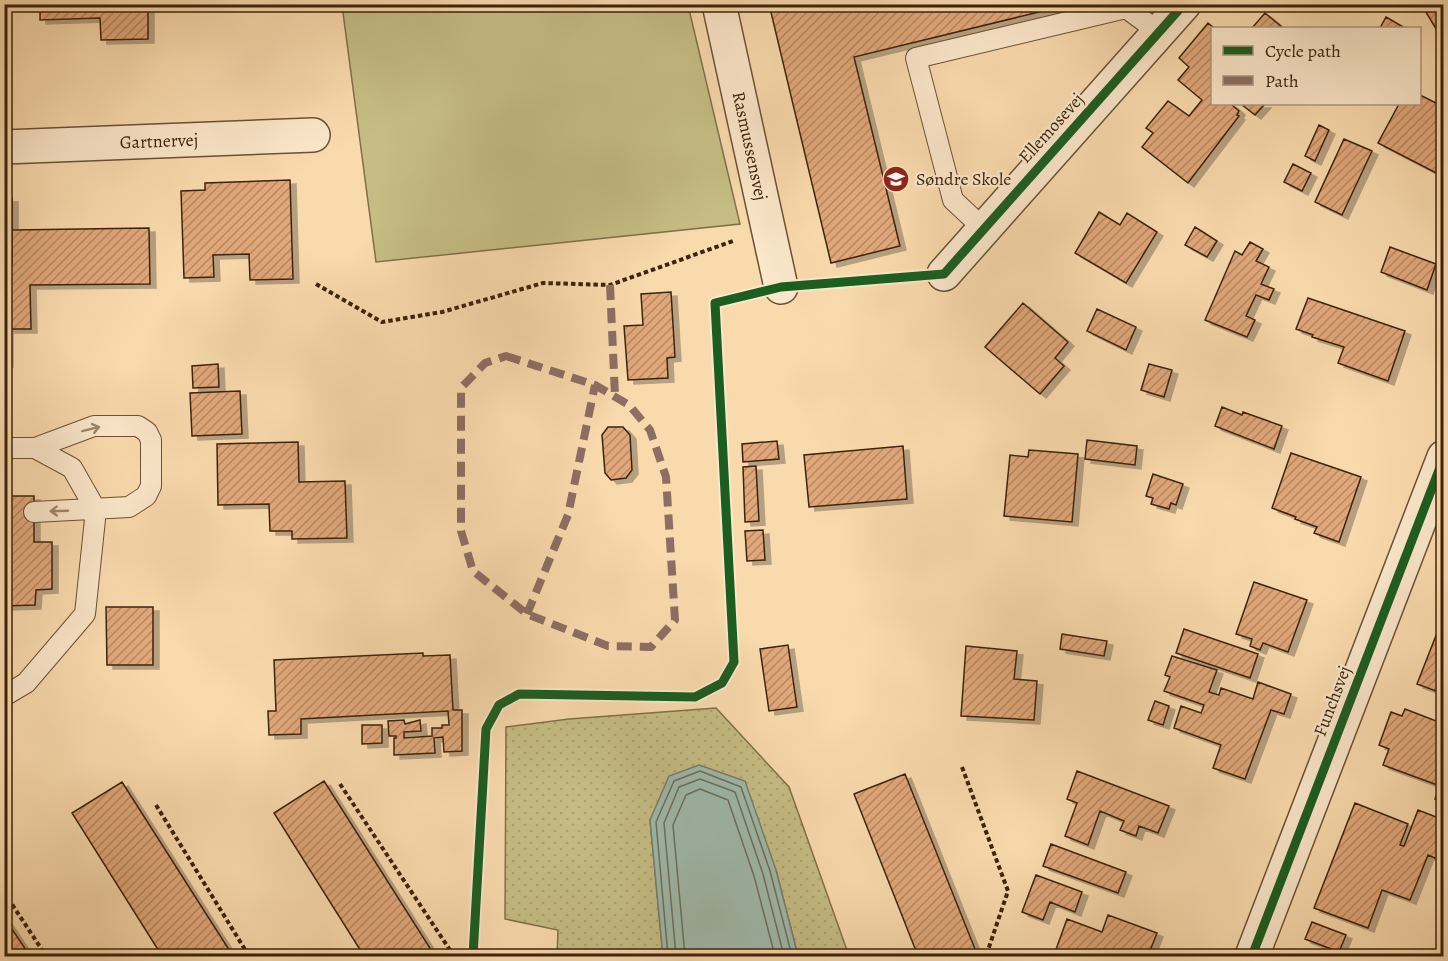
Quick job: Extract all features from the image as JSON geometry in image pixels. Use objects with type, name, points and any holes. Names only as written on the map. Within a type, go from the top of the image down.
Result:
[{"type":"street","name":"Rasmussensvej","points":[[719,4],[781,287]]},
{"type":"street","name":"Ellemosevej","points":[[944,274],[1184,4]]},
{"type":"street","name":"Gartnervej","points":[[4,147],[313,135]]},
{"type":"street","name":"Funchsvej","points":[[1252,957],[1443,457]]},
{"type":"lane","points":[[984,229],[952,200],[916,58],[1126,8],[1159,32]]},
{"type":"lane","points":[[4,448],[36,448],[94,426],[138,426],[147,432],[151,440],[151,486],[146,496],[129,507],[34,512]]},
{"type":"lane","points":[[4,696],[26,683],[85,614],[96,510],[72,468],[36,448]]},
{"type":"path","points":[[316,284],[382,322],[442,312],[543,283],[610,285],[768,228]]},
{"type":"path","points":[[962,767],[1008,891],[986,957]]},
{"type":"path","points":[[340,784],[454,957]]},
{"type":"path","points":[[156,805],[249,957]]},
{"type":"path","points":[[4,892],[46,957]]},
{"type":"shaded area","points":[[342,5],[688,5],[740,224],[376,262]]},
{"type":"shaded area","points":[[716,708],[789,787],[849,956],[798,956],[776,870],[650,820],[663,956],[557,956],[558,930],[505,919],[506,727],[569,719]]},
{"type":"water","points":[[699,765],[745,781],[776,870],[798,956],[663,956],[650,820],[669,776]]},
{"type":"building","points":[[40,4],[148,4],[148,39],[101,40],[100,18],[40,20]]},
{"type":"building","points":[[769,4],[1072,4],[854,57],[900,246],[831,263]]},
{"type":"building","points":[[1421,4],[1444,4],[1444,42]]},
{"type":"building","points":[[1265,13],[1282,27],[1253,27]]},
{"type":"building","points":[[1386,17],[1403,27],[1381,27]]},
{"type":"building","points":[[1208,23],[1213,27],[1211,105],[1232,105],[1239,111],[1237,115],[1239,116],[1188,183],[1142,147],[1153,133],[1146,128],[1168,101],[1189,116],[1202,100],[1178,80],[1189,67],[1179,58]]},
{"type":"building","points":[[1421,96],[1444,107],[1444,177],[1378,143],[1398,105],[1421,105]]},
{"type":"building","points":[[1242,105],[1264,105],[1255,115]]},
{"type":"building","points":[[1319,125],[1329,130],[1315,161],[1305,156]]},
{"type":"building","points":[[1344,139],[1372,151],[1342,215],[1315,202]]},
{"type":"building","points":[[1293,164],[1311,173],[1302,191],[1284,182]]},
{"type":"building","points":[[290,180],[293,279],[250,280],[249,254],[213,255],[214,277],[184,278],[181,191],[205,190],[205,183]]},
{"type":"building","points":[[4,198],[12,198],[12,266],[4,266]]},
{"type":"building","points":[[1099,212],[1120,225],[1127,213],[1157,232],[1126,283],[1075,253]]},
{"type":"building","points":[[1195,227],[1217,241],[1207,257],[1185,245]]},
{"type":"building","points":[[149,228],[150,284],[30,285],[31,329],[7,329],[7,363],[4,363],[4,266],[12,266],[12,230]]},
{"type":"building","points":[[1250,242],[1263,249],[1256,261],[1269,267],[1261,284],[1274,289],[1269,300],[1256,295],[1246,316],[1255,320],[1247,337],[1205,320],[1235,251],[1242,255]]},
{"type":"building","points":[[1390,247],[1436,264],[1427,290],[1381,272]]},
{"type":"building","points":[[671,292],[675,357],[667,358],[668,378],[628,380],[624,326],[643,325],[641,294]]},
{"type":"building","points":[[1308,298],[1405,331],[1388,381],[1338,363],[1344,347],[1312,337],[1313,335],[1296,329]]},
{"type":"building","points":[[1023,303],[1068,342],[1055,358],[1064,366],[1040,394],[985,347]]},
{"type":"building","points":[[1097,309],[1136,327],[1126,350],[1087,331]]},
{"type":"building","points":[[218,364],[219,387],[193,388],[192,366]]},
{"type":"building","points":[[1149,364],[1172,370],[1164,397],[1141,390]]},
{"type":"building","points":[[240,391],[242,434],[192,436],[190,393]]},
{"type":"building","points":[[1222,407],[1282,426],[1274,449],[1215,426]]},
{"type":"building","points":[[608,427],[623,427],[630,435],[632,470],[626,478],[611,480],[605,473],[602,435]]},
{"type":"building","points":[[1087,440],[1137,446],[1135,465],[1085,459]]},
{"type":"building","points":[[777,441],[779,459],[743,462],[742,444]]},
{"type":"building","points":[[298,442],[299,482],[345,481],[347,538],[292,539],[292,531],[270,531],[269,504],[218,505],[217,444]]},
{"type":"building","points":[[903,446],[907,499],[809,507],[804,455]]},
{"type":"building","points":[[1029,450],[1078,454],[1072,522],[1004,516],[1010,455],[1028,457]]},
{"type":"building","points":[[1291,453],[1361,477],[1339,542],[1314,533],[1317,527],[1272,508]]},
{"type":"building","points":[[756,466],[759,521],[745,522],[743,467]]},
{"type":"building","points":[[1153,474],[1183,484],[1176,505],[1171,503],[1169,509],[1151,504],[1153,498],[1146,496]]},
{"type":"building","points":[[4,496],[34,496],[34,542],[52,542],[52,589],[36,590],[35,605],[4,606]]},
{"type":"building","points":[[763,530],[765,560],[747,561],[745,531]]},
{"type":"building","points":[[1254,582],[1307,600],[1288,652],[1263,643],[1260,650],[1250,646],[1252,639],[1236,634]]},
{"type":"building","points":[[106,607],[153,607],[153,665],[107,665]]},
{"type":"building","points":[[1184,629],[1258,654],[1250,678],[1176,653]]},
{"type":"building","points":[[1437,633],[1444,635],[1444,694],[1417,684]]},
{"type":"building","points":[[1062,634],[1107,641],[1104,656],[1060,649]]},
{"type":"building","points":[[788,645],[797,707],[769,711],[760,649]]},
{"type":"building","points":[[966,646],[1017,651],[1014,679],[1037,681],[1034,720],[961,716]]},
{"type":"building","points":[[423,653],[423,656],[450,655],[453,710],[462,710],[462,751],[444,752],[443,737],[434,738],[435,753],[394,755],[396,736],[389,736],[388,721],[404,720],[405,724],[420,720],[421,731],[404,732],[404,738],[432,736],[432,728],[449,725],[448,711],[301,719],[301,734],[269,735],[268,711],[276,711],[274,660]]},
{"type":"building","points":[[1172,656],[1217,670],[1209,692],[1219,695],[1221,688],[1253,699],[1258,682],[1291,694],[1284,714],[1271,710],[1245,779],[1213,768],[1221,745],[1174,728],[1181,706],[1201,713],[1204,705],[1164,691],[1170,677],[1165,675]]},
{"type":"building","points":[[1155,701],[1169,706],[1163,725],[1148,720]]},
{"type":"building","points":[[1405,709],[1444,724],[1444,802],[1435,799],[1440,786],[1383,765],[1389,749],[1379,745],[1391,712],[1402,716]]},
{"type":"building","points":[[362,725],[382,725],[382,743],[362,744]]},
{"type":"building","points":[[1077,771],[1169,806],[1158,833],[1139,826],[1136,836],[1120,830],[1124,821],[1100,811],[1088,845],[1065,836],[1077,803],[1067,799]]},
{"type":"building","points":[[905,774],[977,954],[918,956],[854,794]]},
{"type":"building","points":[[324,781],[435,956],[364,956],[274,813]]},
{"type":"building","points":[[122,782],[233,956],[162,956],[72,813]]},
{"type":"building","points":[[1355,803],[1408,824],[1400,845],[1404,846],[1418,810],[1444,820],[1444,862],[1428,855],[1410,900],[1382,890],[1368,928],[1314,908]]},
{"type":"building","points":[[1051,844],[1126,872],[1118,893],[1043,866]]},
{"type":"building","points":[[1036,875],[1082,892],[1075,912],[1050,902],[1043,920],[1022,912]]},
{"type":"building","points":[[1108,915],[1157,933],[1148,956],[1054,955],[1067,919],[1102,932]]},
{"type":"building","points":[[4,917],[30,956],[4,956]]},
{"type":"building","points":[[1312,922],[1346,935],[1339,952],[1305,939]]},
{"type":"marked path","points":[[610,285],[615,396]]},
{"type":"marked path","points":[[506,356],[595,385],[629,405],[650,430],[666,477],[675,620],[651,647],[608,646],[527,614],[473,571],[461,531],[461,388],[485,363],[506,356]]},
{"type":"marked path","points":[[527,614],[568,515],[595,385]]},
{"type":"cycle path","points":[[473,956],[486,729],[499,705],[519,694],[695,697],[722,683],[734,662],[715,303],[781,287],[944,274],[1184,4]]},
{"type":"cycle path","points":[[1252,956],[1444,457]]},
{"type":"place","name":"Søndre Skole","points":[[896,179]]}]
